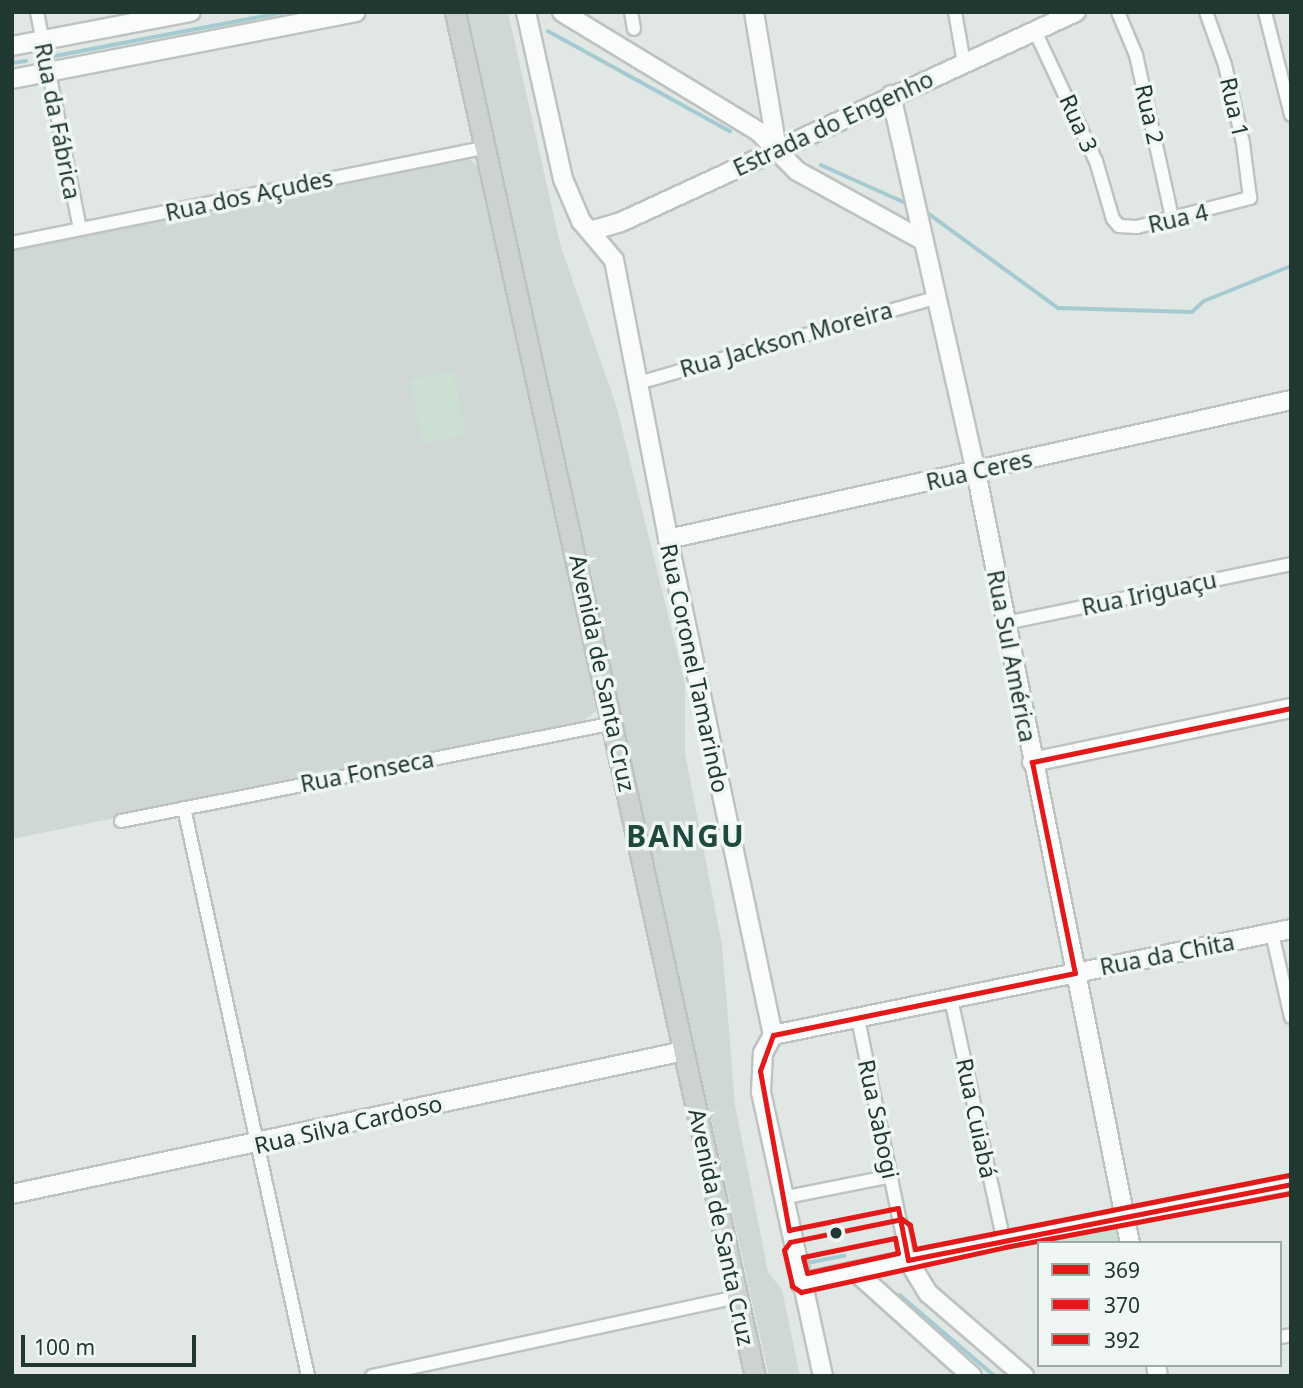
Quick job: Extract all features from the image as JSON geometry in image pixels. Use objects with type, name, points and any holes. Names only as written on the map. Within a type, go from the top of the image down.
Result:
[{"type":"main road","points":[[12,46],[191,12]]},
{"type":"main road","points":[[12,79],[356,12]]},
{"type":"main road","name":"Avenida de Santa Cruz","points":[[455,12],[614,723],[755,1376]]},
{"type":"main road","name":"Rua Coronel Tamarindo","points":[[526,12],[563,179],[573,208],[614,260],[668,539],[773,1035]]},
{"type":"main road","points":[[562,12],[751,127],[797,171],[922,240]]},
{"type":"main road","points":[[754,12],[777,149]]},
{"type":"main road","name":"Estrada do Engenho","points":[[590,231],[621,222],[891,95],[1076,12]]},
{"type":"main road","name":"Rua Sul América","points":[[891,95],[976,471],[1130,1241]]},
{"type":"main road","name":"Rua Ceres","points":[[668,539],[1291,400]]},
{"type":"main road","points":[[1032,762],[1291,708]]},
{"type":"main road","name":"Rua da Chita","points":[[773,1035],[1291,929]]},
{"type":"main road","points":[[773,1035],[763,1053],[761,1092],[800,1283],[823,1376]]},
{"type":"main road","name":"Rua Silva Cardoso","points":[[12,1194],[256,1145],[684,1051]]},
{"type":"main road","points":[[800,1283],[908,1260],[928,1293],[1024,1376]]},
{"type":"main road","points":[[856,1272],[972,1376]]},
{"type":"street","name":"Rua da Fábrica","points":[[37,12],[80,229]]},
{"type":"street","points":[[631,12],[634,29]]},
{"type":"street","points":[[955,12],[964,63]]},
{"type":"street","name":"Rua 2","points":[[1118,12],[1136,55],[1172,218]]},
{"type":"street","name":"Rua 1","points":[[1206,12],[1225,65],[1244,143],[1251,192],[1246,202]]},
{"type":"street","points":[[1265,12],[1291,115]]},
{"type":"street","name":"Rua 3","points":[[1035,31],[1091,150],[1113,219]]},
{"type":"street","name":"Rua dos Açudes","points":[[12,243],[486,147]]},
{"type":"street","name":"Rua 4","points":[[1113,219],[1124,228],[1246,202]]},
{"type":"street","name":"Rua Jackson Moreira","points":[[638,383],[936,298]]},
{"type":"street","name":"Rua Iriguaçu","points":[[1006,623],[1291,564]]},
{"type":"street","name":"Rua Fonseca","points":[[121,821],[614,723]]},
{"type":"street","points":[[184,808],[308,1376]]},
{"type":"street","points":[[1272,933],[1291,1017]]},
{"type":"street","name":"Rua Cuiabá","points":[[951,999],[1003,1238]]},
{"type":"street","name":"Rua Sabogi","points":[[858,1018],[908,1260]]},
{"type":"street","points":[[782,1198],[892,1177]]},
{"type":"street","points":[[908,1260],[1028,1233],[1291,1184]]},
{"type":"street","points":[[1028,1233],[1038,1241]]},
{"type":"street","points":[[372,1376],[738,1297]]},
{"type":"shaded area","points":[[463,12],[508,12],[560,244],[617,408],[685,684],[685,753],[722,945],[735,1105],[768,1272],[782,1290],[800,1376],[769,1376]]},
{"type":"shaded area","points":[[470,159],[480,168],[598,705],[596,711],[582,722],[12,839],[12,248]]},
{"type":"green space","points":[[453,371],[466,435],[423,444],[410,380]]},
{"type":"green space","points":[[1115,1223],[1119,1241],[1049,1241],[1045,1238]]},
{"type":"waterway","points":[[55,56],[286,12]]},
{"type":"waterway","points":[[548,31],[730,131]]},
{"type":"waterway","points":[[12,63],[26,61]]},
{"type":"waterway","points":[[821,165],[908,204]]},
{"type":"waterway","points":[[925,211],[1058,308],[1192,312],[1204,301],[1291,266]]},
{"type":"waterway","points":[[807,1263],[844,1256]]},
{"type":"waterway","points":[[900,1295],[995,1376]]},
{"type":"transit line","name":"369","points":[[1291,708],[1032,762],[1075,973],[773,1035],[760,1071],[789,1230],[898,1208],[908,1260],[1291,1184]]},
{"type":"transit line","name":"392","points":[[915,1249],[1289,1175]]},
{"type":"transit line","name":"370","points":[[915,1249],[910,1225],[902,1219],[790,1242],[784,1250],[792,1286],[801,1292],[1005,1247],[1291,1193]]},
{"type":"transit line","name":"392","points":[[895,1238],[898,1253],[807,1273],[803,1257],[895,1238]]},
{"type":"district","name":"BANGU","points":[[686,836]]}]
